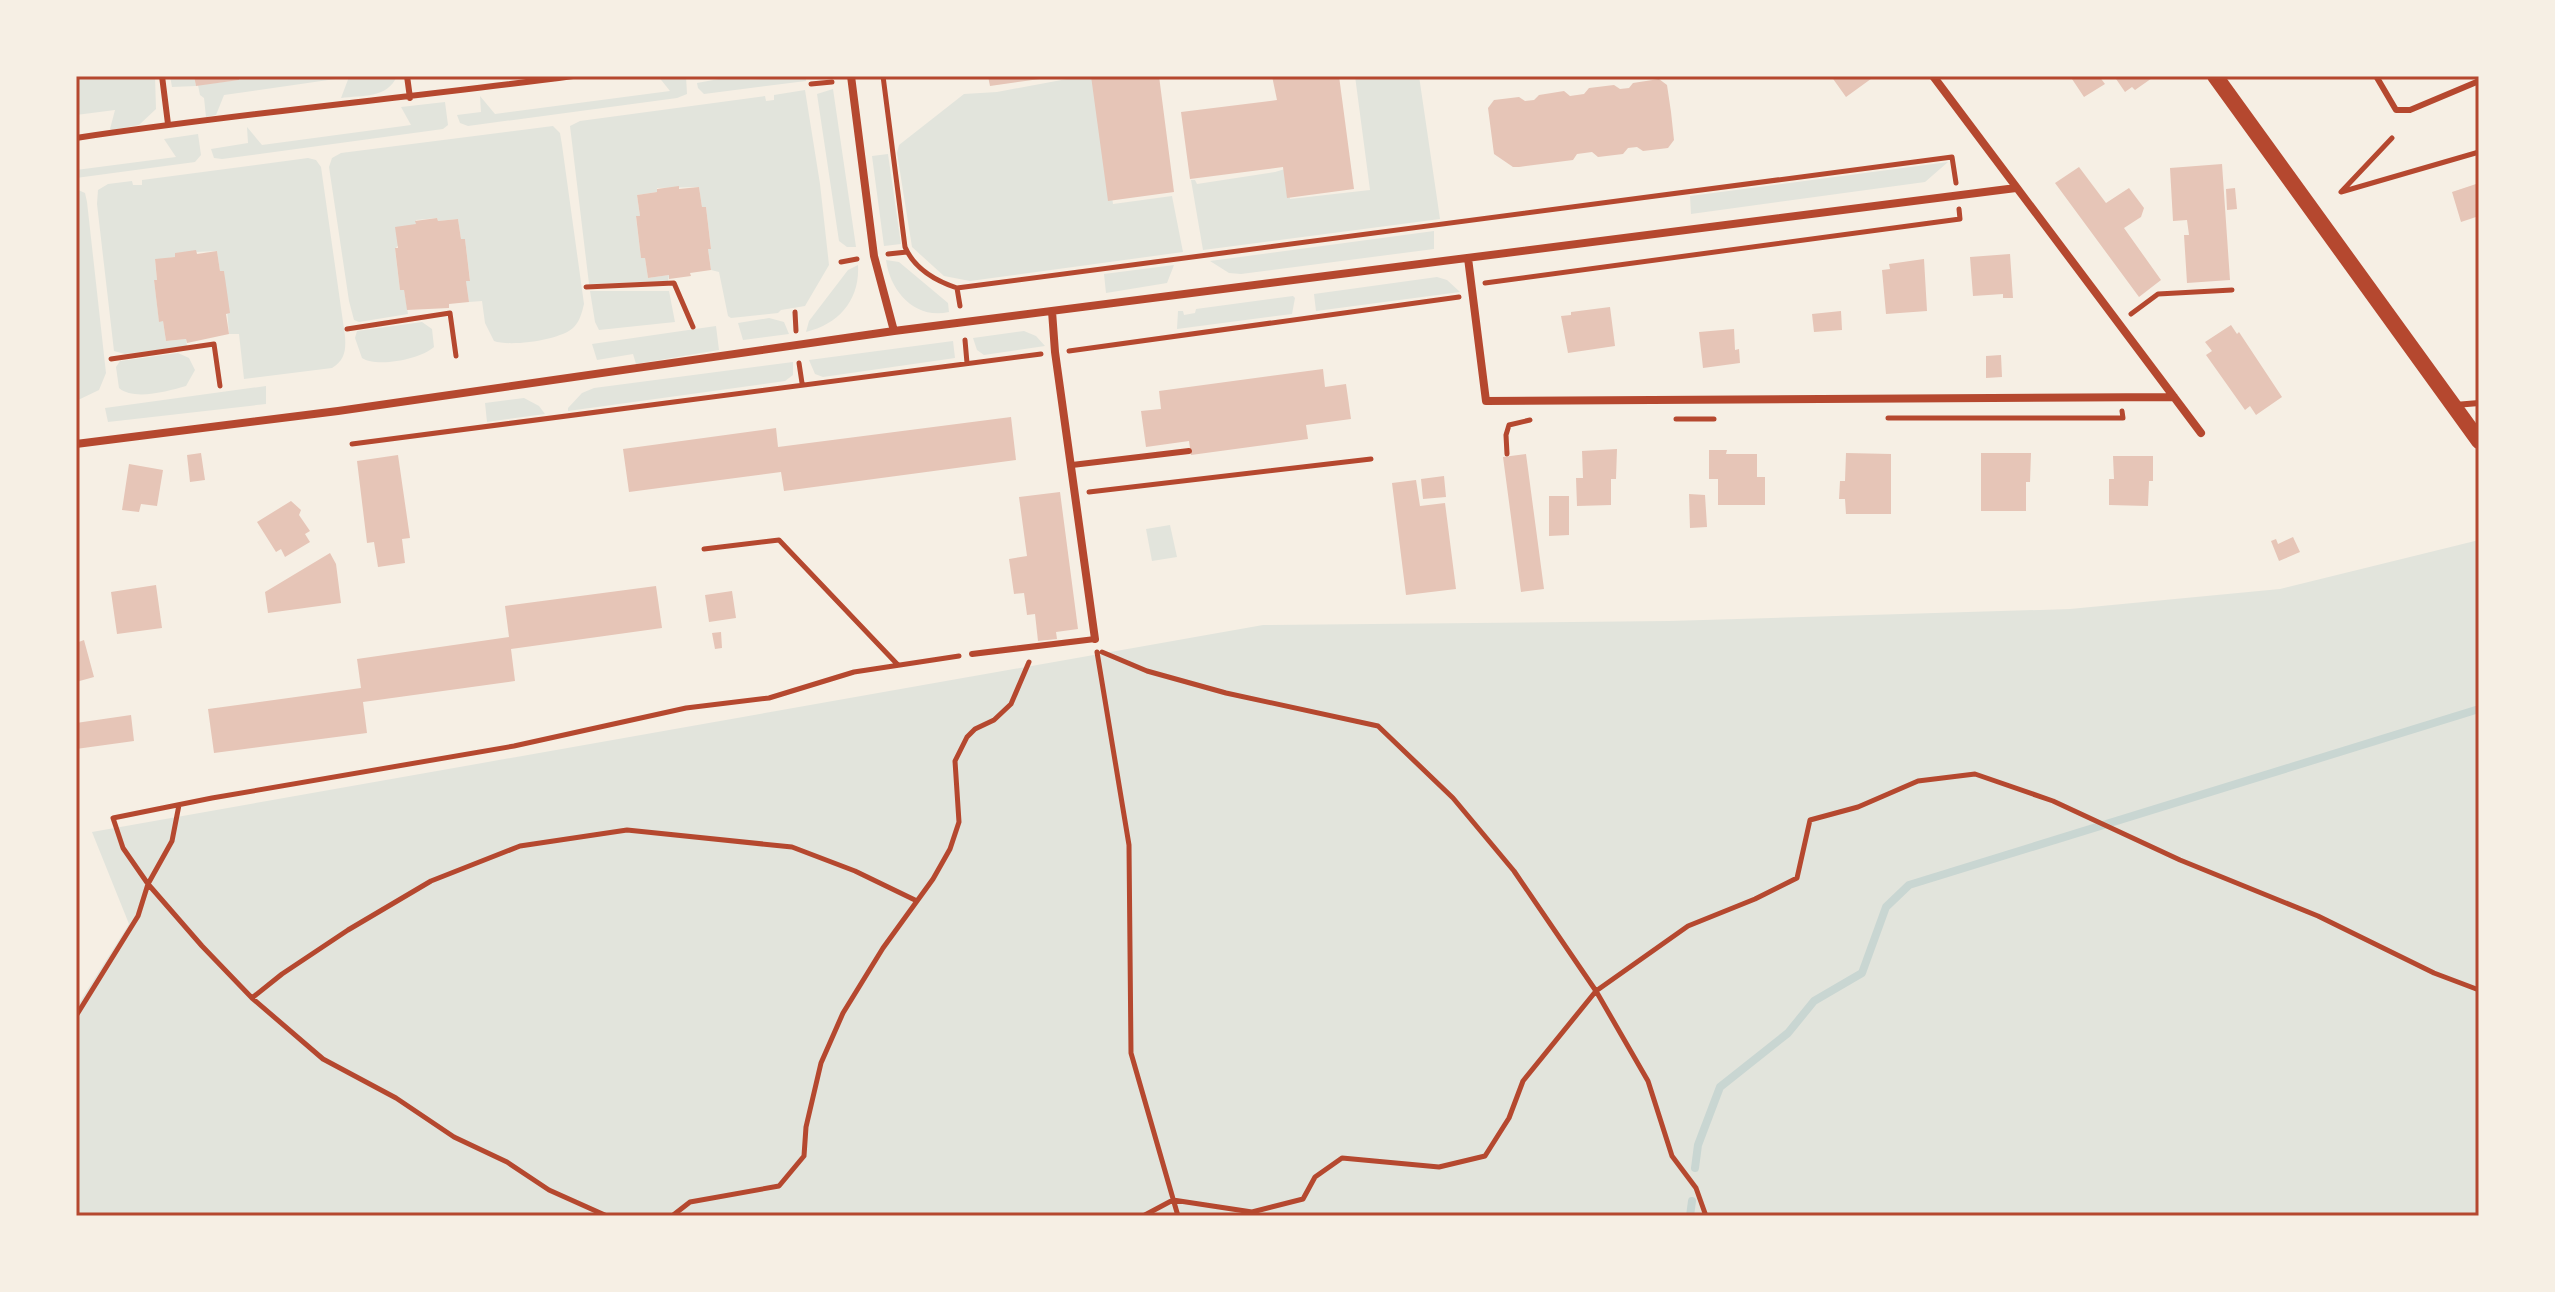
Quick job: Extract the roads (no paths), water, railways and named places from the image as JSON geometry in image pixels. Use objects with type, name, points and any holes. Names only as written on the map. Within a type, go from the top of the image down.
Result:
[{"type":"main road","points":[[2215,76],[2479,441]]},
{"type":"street","points":[[851,76],[874,256],[894,331]]},
{"type":"street","points":[[1933,76],[2201,433]]},
{"type":"street","points":[[76,444],[338,411],[894,331],[2016,188]]},
{"type":"street","points":[[1468,258],[1486,401],[2174,397]]},
{"type":"street","points":[[1052,311],[1095,639]]},
{"type":"lane","points":[[162,76],[168,124]]},
{"type":"lane","points":[[407,76],[410,98]]},
{"type":"lane","points":[[76,138],[168,124],[410,98],[573,76]]},
{"type":"lane","points":[[2376,76],[2396,110],[2410,110],[2479,81]]},
{"type":"lane","points":[[2455,405],[2479,403]]},
{"type":"lane","points":[[1072,465],[1189,451]]},
{"type":"lane","points":[[972,654],[1095,639]]},
{"type":"waterway","points":[[1695,1168],[1698,1145],[1720,1087],[1788,1033],[1814,1001],[1862,973],[1886,907],[1909,885],[2479,709]]},
{"type":"waterway","points":[[1690,1216],[1692,1201]]}]
